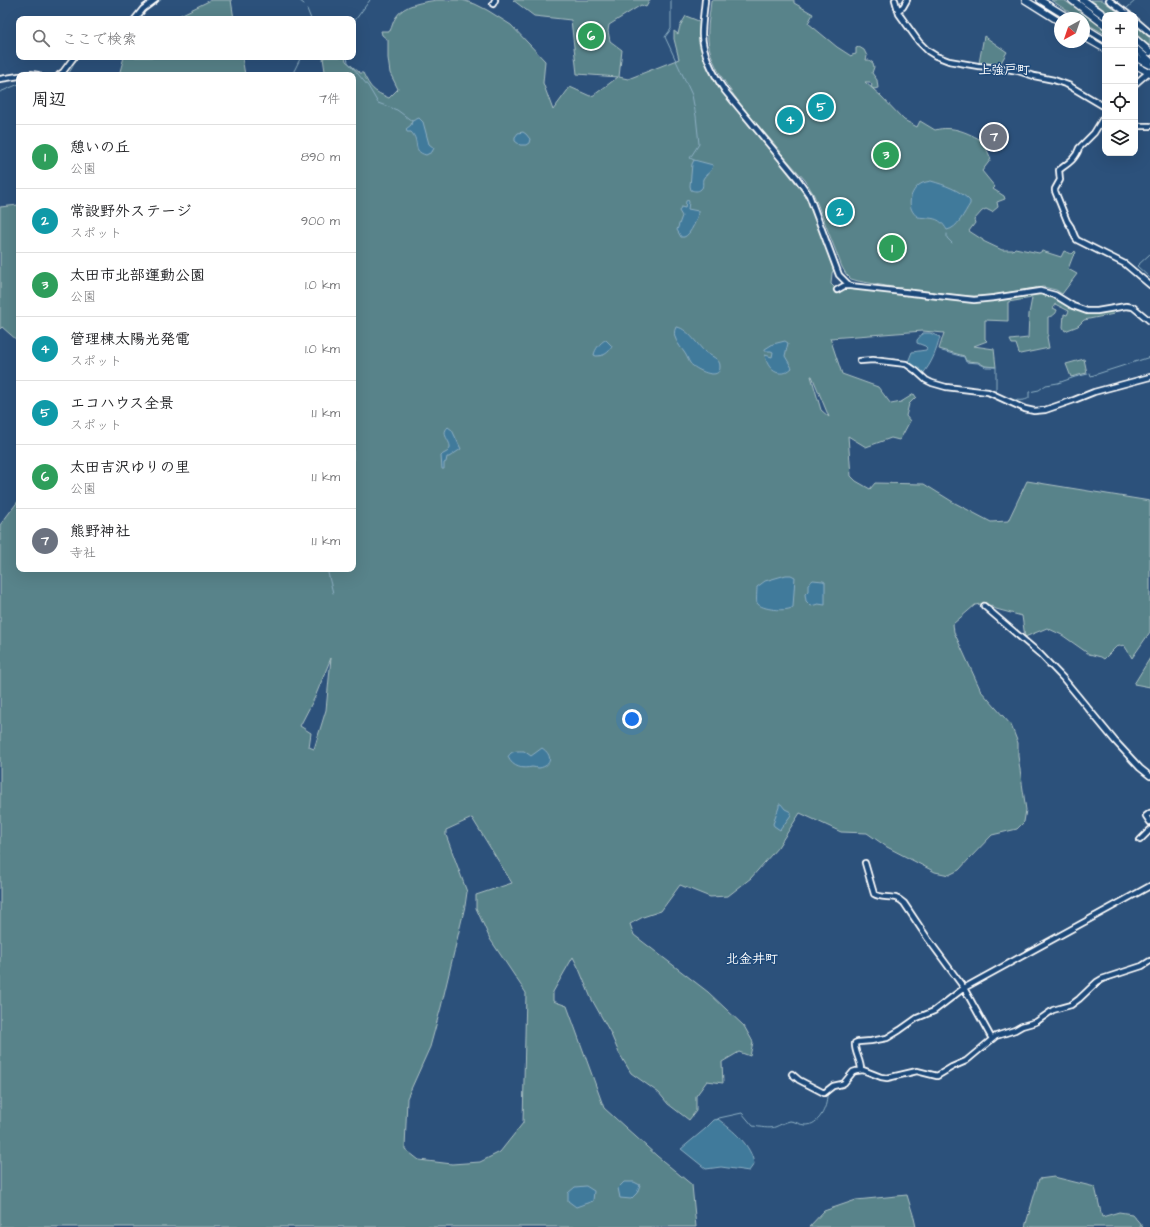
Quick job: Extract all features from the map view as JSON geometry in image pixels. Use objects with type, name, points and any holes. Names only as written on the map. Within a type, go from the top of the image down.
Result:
[{"type":"highway","points":[[1072,0],[1102,23]]},
{"type":"highway","points":[[1083,0],[1102,14]]},
{"type":"highway","points":[[1138,42],[1150,52]]},
{"type":"highway","points":[[1138,51],[1150,61]]},
{"type":"main road","points":[[1025,0],[1054,18]]},
{"type":"main road","points":[[1040,0],[1059,12]]},
{"type":"main road","points":[[1090,31],[1102,38]]},
{"type":"main road","points":[[1090,40],[1103,48]]},
{"type":"main road","points":[[1138,59],[1150,65]]},
{"type":"main road","points":[[1138,66],[1149,72]]},
{"type":"street","points":[[137,16],[143,9],[155,0]]},
{"type":"street","points":[[705,0],[703,41],[705,52],[716,77],[807,192],[840,275],[850,286]]},
{"type":"street","points":[[894,0],[901,18],[919,42],[928,51],[936,56],[978,66],[1018,71],[1054,80],[1068,85],[1102,105]]},
{"type":"street","points":[[898,10],[903,7],[907,0]]},
{"type":"street","points":[[1109,0],[1125,12]]},
{"type":"street","points":[[1138,23],[1150,33]]},
{"type":"street","points":[[64,72],[72,60]]},
{"type":"street","points":[[1138,81],[1149,72]]},
{"type":"street","points":[[0,79],[16,76]]},
{"type":"street","points":[[1102,119],[1094,133],[1079,148],[1072,161],[1059,170],[1060,180],[1055,191],[1074,237],[1077,240],[1125,264],[1150,285]]},
{"type":"street","points":[[1138,126],[1150,126]]},
{"type":"street","points":[[837,290],[844,286],[850,286],[974,300],[1040,291],[1055,295],[1073,306],[1087,311],[1097,311],[1126,306],[1133,307],[1150,321]]},
{"type":"street","points":[[860,361],[873,360],[906,364],[932,384],[988,392],[1028,411],[1045,410],[1094,392],[1150,377]]},
{"type":"street","points":[[984,606],[1040,654],[1063,678],[1115,741],[1140,768],[1150,776]]},
{"type":"street","points":[[1150,813],[1146,816],[1150,822]]},
{"type":"street","points":[[1140,840],[1150,830]]},
{"type":"street","points":[[865,864],[874,894],[877,896],[895,897],[904,902],[928,939],[964,988],[992,1039]]},
{"type":"street","points":[[860,1070],[861,1065],[855,1043],[886,1038],[917,1018],[934,1011],[964,988],[1150,886]]},
{"type":"street","points":[[792,1074],[799,1080],[824,1093],[833,1086],[842,1084],[854,1072],[860,1070],[887,1078],[917,1071],[937,1076],[952,1067],[966,1062],[996,1036],[1036,1022],[1053,1010],[1071,1005],[1102,979],[1142,966],[1150,961]]},
{"type":"green space","points":[[211,0],[231,0],[234,16],[178,16]]},
{"type":"green space","points":[[437,0],[462,0],[487,10],[511,25],[545,61],[543,83],[553,110],[570,87],[590,96],[594,95],[618,77],[577,74],[571,20],[534,16],[513,0],[650,0],[646,7],[641,5],[609,25],[608,31],[610,41],[622,50],[619,77],[628,79],[679,59],[674,39],[674,31],[678,34],[680,26],[686,16],[701,22],[700,36],[709,71],[730,102],[776,157],[781,152],[737,99],[717,69],[711,54],[708,40],[708,25],[711,0],[794,0],[794,3],[813,14],[808,23],[837,47],[851,56],[856,54],[856,48],[859,47],[864,50],[867,56],[866,60],[873,63],[874,67],[872,73],[877,80],[878,88],[874,89],[871,87],[872,85],[870,82],[865,82],[904,120],[917,127],[920,121],[935,130],[948,128],[954,129],[972,135],[983,141],[991,159],[982,171],[995,187],[993,189],[1004,196],[1005,199],[997,202],[998,207],[992,212],[986,209],[982,211],[974,220],[975,223],[969,231],[983,241],[1002,250],[1013,250],[1015,248],[1039,253],[1042,251],[1061,257],[1064,251],[1072,254],[1075,251],[1076,253],[1073,256],[1068,269],[1077,274],[1062,294],[1056,290],[1043,287],[987,296],[966,296],[892,287],[851,279],[842,267],[814,195],[805,180],[782,154],[777,159],[805,195],[834,269],[831,284],[835,288],[841,289],[855,287],[971,302],[1037,293],[1049,293],[1078,310],[1091,313],[1113,309],[1114,314],[1084,320],[1078,326],[1065,331],[1063,327],[1064,314],[1067,315],[1069,311],[1055,304],[1053,308],[1057,310],[1056,313],[1048,317],[1047,337],[1049,348],[1020,354],[1016,344],[1012,344],[1010,340],[1028,338],[1029,314],[1032,298],[1008,302],[1008,321],[985,320],[985,339],[987,341],[974,346],[994,349],[996,367],[985,366],[978,362],[966,361],[964,356],[939,349],[944,333],[923,331],[830,338],[842,374],[878,387],[891,404],[901,402],[914,394],[916,397],[909,404],[906,416],[910,421],[899,440],[891,438],[866,447],[848,436],[851,476],[856,481],[870,489],[875,483],[924,484],[953,502],[991,522],[1008,521],[1027,481],[1150,501],[1150,632],[1132,658],[1124,645],[1116,647],[1104,659],[1089,654],[1062,635],[1047,628],[1025,637],[1022,616],[996,609],[986,603],[975,605],[953,624],[954,632],[981,691],[1011,725],[1018,743],[1018,756],[1026,810],[1024,822],[1017,829],[992,835],[959,870],[949,875],[935,872],[887,847],[867,833],[841,832],[800,813],[778,847],[751,878],[728,896],[710,897],[680,885],[661,911],[643,917],[630,924],[634,935],[708,992],[744,1026],[753,1042],[750,1056],[739,1052],[722,1062],[723,1083],[707,1081],[696,1096],[696,1111],[689,1120],[668,1104],[659,1093],[631,1073],[591,998],[573,957],[553,992],[553,1001],[567,1006],[604,1108],[657,1156],[692,1185],[696,1227],[0,1227],[0,525],[16,504],[16,572],[356,572],[356,72],[324,72],[325,71],[323,60],[346,60],[360,73],[363,73],[373,89],[389,98],[398,89],[390,73],[388,40],[382,35],[381,31],[390,31],[395,19],[404,9],[420,3]],"holes":[[[812,376],[829,417],[821,410]],[[331,658],[326,710],[314,749],[309,747],[311,733],[300,726],[315,697]],[[472,818],[512,883],[476,895],[476,908],[490,939],[526,993],[523,1123],[500,1152],[480,1162],[452,1164],[419,1160],[405,1149],[407,1098],[430,1047],[465,906],[467,892],[446,835],[446,830]]]},
{"type":"green space","points":[[1051,0],[1064,0],[1081,12],[1069,12]]},
{"type":"green space","points":[[1091,0],[1102,0],[1118,12],[1107,12]]},
{"type":"green space","points":[[1090,18],[1102,27],[1102,32],[1090,25]]},
{"type":"green space","points":[[1138,28],[1150,38],[1150,46],[1138,36]]},
{"type":"green space","points":[[984,36],[1007,52],[999,66],[979,63]]},
{"type":"green space","points":[[123,60],[242,60],[244,72],[120,72]]},
{"type":"green space","points":[[16,205],[16,339],[2,327],[0,329],[0,207]]},
{"type":"green space","points":[[1084,359],[1087,373],[1071,377],[1066,364]]},
{"type":"green space","points":[[1150,658],[1150,687],[1134,684]]},
{"type":"green space","points":[[1054,1177],[1095,1187],[1102,1217],[1119,1212],[1132,1214],[1143,1227],[1025,1227],[1039,1179]]},
{"type":"green space","points":[[907,1195],[916,1227],[809,1227],[824,1211],[856,1200]]},
{"type":"water","points":[[419,118],[423,122],[429,144],[434,148],[432,152],[426,155],[417,149],[414,136],[411,132],[407,132],[406,129],[411,125],[412,121]]},
{"type":"water","points":[[523,132],[530,139],[529,143],[526,145],[520,145],[515,141],[515,137],[518,133]]},
{"type":"water","points":[[694,160],[713,165],[711,170],[703,179],[702,188],[697,191],[691,190],[690,186],[692,164]]},
{"type":"water","points":[[931,181],[957,191],[970,201],[970,204],[960,220],[951,229],[947,230],[938,220],[918,217],[912,210],[910,201],[913,192],[920,184]]},
{"type":"water","points":[[688,200],[688,209],[698,211],[698,214],[694,226],[689,233],[684,237],[681,237],[677,230],[682,216],[679,211],[681,207],[685,208],[686,201]]},
{"type":"water","points":[[676,327],[684,330],[704,351],[719,361],[720,367],[716,374],[706,373],[692,366],[676,340],[674,334]]},
{"type":"water","points":[[923,333],[930,333],[940,337],[933,357],[922,375],[908,362],[912,352],[926,350],[927,348],[925,346],[917,343],[917,340]]},
{"type":"water","points":[[605,340],[612,346],[609,351],[606,354],[594,355],[598,346]]},
{"type":"water","points":[[785,341],[788,343],[785,356],[792,368],[783,373],[778,373],[768,365],[766,360],[765,355],[772,357],[773,352],[765,351],[765,349],[773,344]]},
{"type":"water","points":[[448,427],[452,430],[461,449],[447,457],[446,462],[444,463],[444,469],[442,469],[441,456],[448,451],[450,447],[445,433]]},
{"type":"water","points":[[786,575],[795,577],[793,607],[790,609],[775,610],[759,605],[757,603],[757,587],[765,581]]},
{"type":"water","points":[[813,580],[825,582],[825,605],[818,604],[811,606],[806,601],[805,594],[808,591],[808,584]]},
{"type":"water","points":[[542,748],[548,754],[550,760],[549,763],[543,767],[518,767],[510,761],[508,757],[511,753],[517,751],[524,751],[531,756]]},
{"type":"water","points":[[779,804],[791,812],[791,815],[780,830],[773,824]]},
{"type":"water","points":[[718,1119],[740,1138],[749,1150],[754,1164],[749,1171],[721,1167],[706,1169],[681,1149],[714,1120]]},
{"type":"water","points":[[624,1182],[634,1182],[640,1185],[637,1193],[631,1199],[620,1198],[618,1188]]},
{"type":"water","points":[[586,1186],[594,1191],[593,1201],[576,1207],[568,1201],[568,1193],[575,1187]]},
{"type":"waterway","points":[[141,16],[151,6],[161,0]]},
{"type":"waterway","points":[[299,0],[304,4]]},
{"type":"waterway","points":[[356,19],[370,0]]},
{"type":"waterway","points":[[671,0],[671,29],[665,37],[692,95],[699,144],[690,158],[694,160]]},
{"type":"waterway","points":[[892,0],[901,21],[921,49],[936,59],[943,61]]},
{"type":"waterway","points":[[1126,9],[1136,0]]},
{"type":"waterway","points":[[307,9],[310,16]]},
{"type":"waterway","points":[[70,72],[76,60]]},
{"type":"waterway","points":[[294,72],[300,60]]},
{"type":"waterway","points":[[348,60],[368,86],[378,103],[397,110],[412,121]]},
{"type":"waterway","points":[[972,67],[993,70]]},
{"type":"waterway","points":[[1008,71],[1038,80],[1044,80],[1067,88],[1102,108]]},
{"type":"waterway","points":[[0,92],[16,85]]},
{"type":"waterway","points":[[1138,128],[1150,129]]},
{"type":"waterway","points":[[947,234],[947,238],[952,243]]},
{"type":"waterway","points":[[1150,254],[1137,266],[1150,278]]},
{"type":"waterway","points":[[942,351],[964,357],[966,362],[978,363],[986,367],[996,367],[996,392],[1008,398],[1017,400],[1025,400],[1029,398],[1029,392],[1039,390],[1046,385],[1088,374]]},
{"type":"waterway","points":[[1090,373],[1091,376],[1150,357]]},
{"type":"waterway","points":[[328,572],[333,593]]},
{"type":"waterway","points":[[1000,1038],[1024,1028],[1040,1024],[1049,1015],[1072,1008],[1101,983],[1150,964]]},
{"type":"waterway","points":[[970,1062],[996,1040]]},
{"type":"waterway","points":[[840,1087],[847,1085],[854,1075],[859,1073],[886,1080],[915,1074],[932,1078],[940,1078],[954,1069],[965,1065]]},
{"type":"waterway","points":[[717,1120],[719,1118],[742,1113],[753,1126],[764,1128],[773,1128],[790,1121],[803,1125],[810,1124],[821,1115],[826,1105],[827,1096],[834,1089]]},
{"type":"place","name":"太田吉沢ゆりの里","points":[[591,36]]},
{"type":"place","name":"エコハウス全景","points":[[821,107]]},
{"type":"place","name":"管理棟太陽光発電","points":[[790,120]]},
{"type":"place","name":"熊野神社","points":[[994,137]]},
{"type":"place","name":"太田市北部運動公園","points":[[886,155]]},
{"type":"place","name":"常設野外ステージ","points":[[840,212]]},
{"type":"place","name":"憩いの丘","points":[[892,248]]},
{"type":"district","name":"上強戸町","points":[[1004,69]]},
{"type":"district","name":"北金井町","points":[[752,958]]}]
